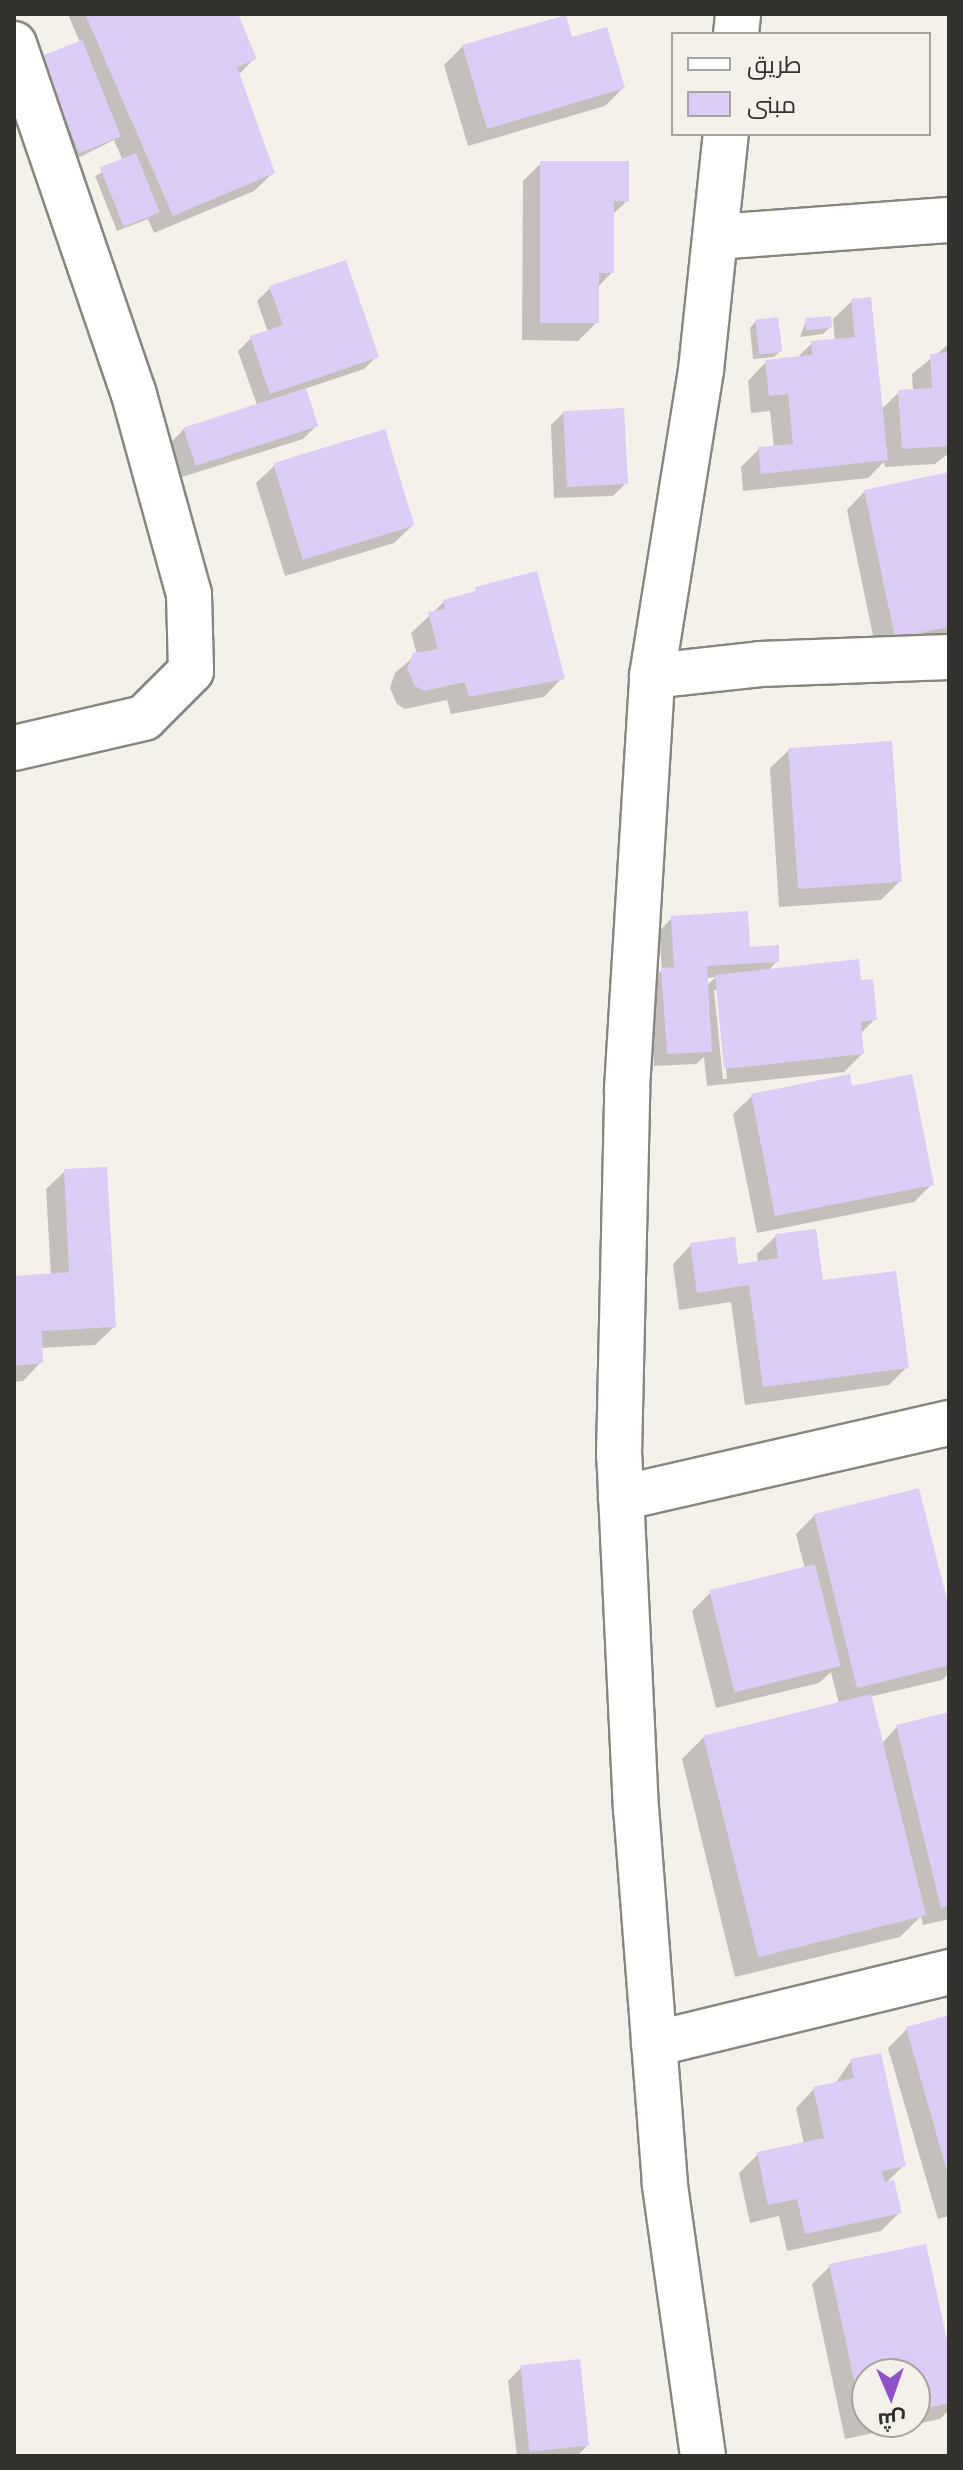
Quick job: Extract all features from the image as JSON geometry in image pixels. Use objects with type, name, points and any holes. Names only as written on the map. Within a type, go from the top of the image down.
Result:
[{"type":"street","points":[[14,44],[133,391],[189,594],[191,671],[144,718],[14,748]]},
{"type":"street","points":[[703,2456],[665,2184],[621,1498],[627,1089],[652,676],[701,370],[726,136]]},
{"type":"street","points":[[716,237],[949,220]]},
{"type":"street","points":[[652,676],[760,664],[949,657]]},
{"type":"street","points":[[621,1498],[949,1423]]},
{"type":"street","points":[[654,2044],[949,1972]]},
{"type":"building","points":[[85,14],[238,14],[257,59],[237,67],[275,173],[173,216]]},
{"type":"building","points":[[566,15],[572,37],[607,27],[625,88],[487,129],[462,45]]},
{"type":"building","points":[[82,40],[121,136],[79,153],[40,57]]},
{"type":"building","points":[[136,153],[160,212],[124,227],[100,168]]},
{"type":"building","points":[[540,161],[629,161],[629,202],[614,201],[614,273],[599,273],[599,323],[540,323]]},
{"type":"building","points":[[346,260],[379,357],[270,394],[250,336],[283,325],[269,286]]},
{"type":"building","points":[[871,297],[888,460],[761,474],[758,447],[793,444],[788,394],[769,396],[765,360],[812,355],[811,341],[855,337],[851,299]]},
{"type":"building","points":[[831,316],[832,328],[806,330],[805,318]]},
{"type":"building","points":[[778,317],[782,352],[759,355],[755,320]]},
{"type":"building","points":[[949,352],[949,446],[902,449],[898,390],[932,388],[930,354]]},
{"type":"building","points":[[306,388],[318,426],[196,466],[183,428]]},
{"type":"building","points":[[624,408],[628,484],[567,487],[563,411]]},
{"type":"building","points":[[385,429],[415,526],[303,560],[273,463]]},
{"type":"building","points":[[949,472],[949,627],[895,638],[864,490]]},
{"type":"building","points":[[537,571],[565,679],[469,697],[465,682],[424,691],[415,686],[407,668],[413,653],[438,649],[428,612],[445,609],[443,600],[476,591],[475,587]]},
{"type":"building","points":[[892,741],[902,882],[798,889],[788,748]]},
{"type":"building","points":[[748,911],[750,947],[779,945],[779,962],[707,966],[712,1052],[667,1054],[661,968],[674,967],[671,916]]},
{"type":"building","points":[[859,959],[861,980],[873,979],[877,1020],[861,1022],[864,1054],[724,1069],[715,975]]},
{"type":"building","points":[[850,1074],[852,1086],[912,1074],[934,1185],[775,1216],[751,1094]]},
{"type":"building","points":[[107,1167],[116,1327],[42,1331],[43,1363],[14,1366],[14,1276],[69,1272],[64,1169]]},
{"type":"building","points":[[816,1229],[823,1280],[896,1271],[909,1368],[763,1387],[749,1285],[697,1293],[690,1243],[735,1237],[738,1264],[778,1258],[775,1234]]},
{"type":"building","points":[[919,1488],[949,1608],[949,1665],[857,1688],[814,1514]]},
{"type":"building","points":[[815,1564],[840,1666],[735,1692],[709,1590]]},
{"type":"building","points":[[871,1694],[926,1915],[758,1957],[703,1736]]},
{"type":"building","points":[[949,1712],[949,1906],[941,1908],[896,1725]]},
{"type":"building","points":[[949,2015],[949,2175],[948,2175],[906,2027]]},
{"type":"building","points":[[881,2053],[906,2166],[882,2171],[885,2182],[894,2180],[902,2213],[805,2234],[797,2199],[768,2205],[757,2152],[824,2138],[813,2087],[854,2078],[850,2059]]},
{"type":"building","points":[[926,2244],[949,2349],[949,2403],[931,2407],[931,2358],[851,2358],[851,2366],[829,2264]]},
{"type":"building","points":[[580,2359],[589,2446],[529,2452],[520,2365]]}]
